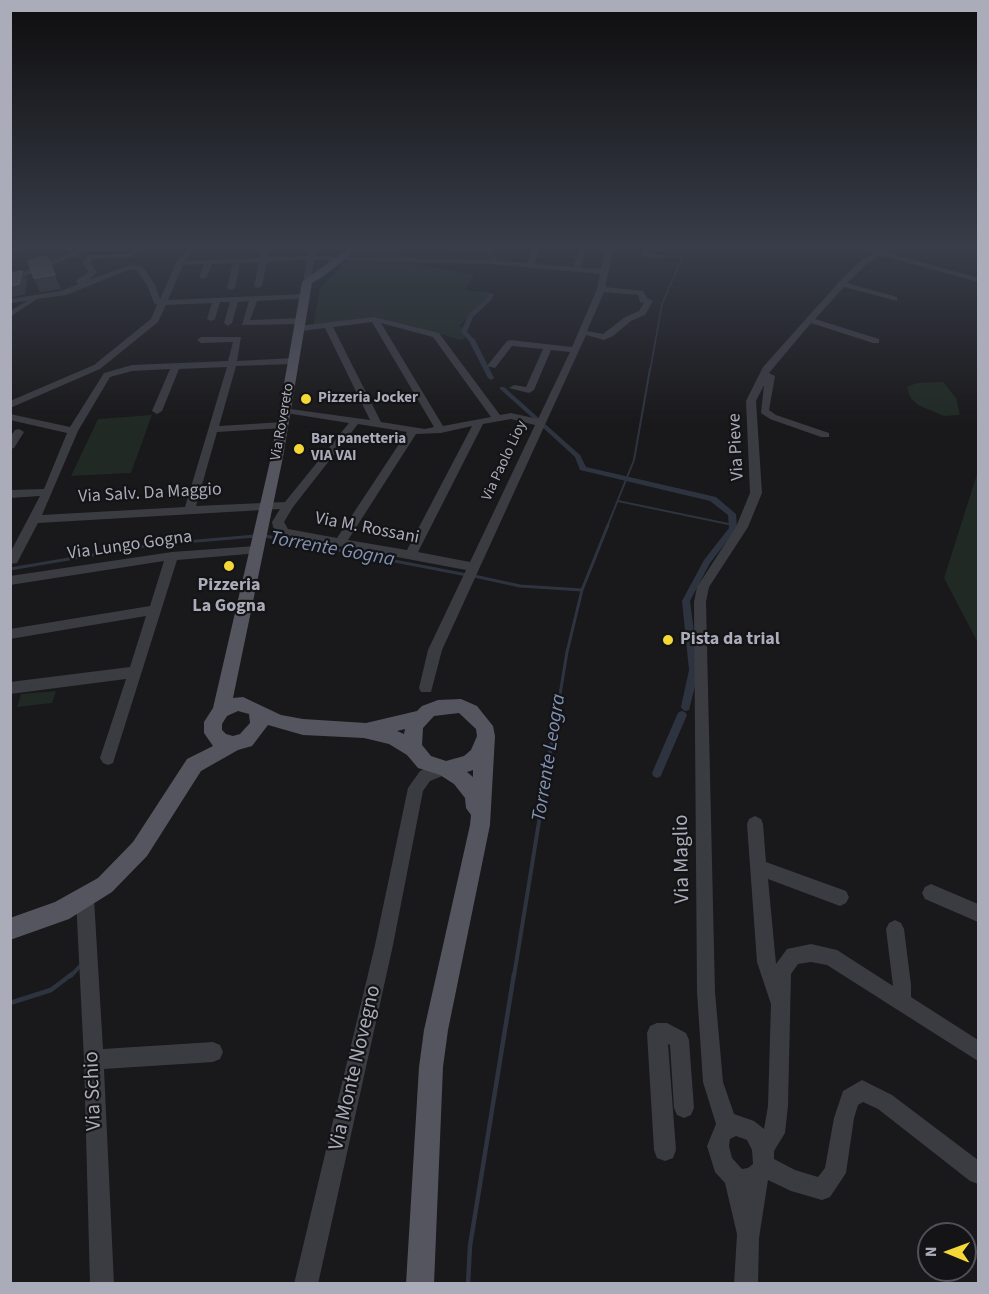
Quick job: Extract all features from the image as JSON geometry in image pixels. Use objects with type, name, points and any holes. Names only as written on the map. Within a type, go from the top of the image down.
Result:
[{"type":"main road","name":"Via Rovereto","points":[[10,929],[61,911],[85,899],[118,874],[140,849],[194,765],[217,717],[231,671],[267,507],[305,307]]},
{"type":"main road","points":[[231,671],[238,694],[254,709],[259,724],[252,736]]},
{"type":"main road","points":[[233,744],[215,738],[212,728],[217,717],[236,704],[254,709],[278,722],[303,727],[364,730],[393,737],[414,749],[425,762],[461,778],[471,788],[475,798],[473,848]]},
{"type":"main road","points":[[364,730],[420,718],[438,706],[461,706],[471,711],[484,726],[486,736],[480,825],[473,848],[434,1048],[428,1111],[420,1284]]},
{"type":"main road","points":[[414,749],[412,733],[420,718]]},
{"type":"main road","points":[[194,765],[252,736],[303,727]]},
{"type":"main road","points":[[444,769],[469,763],[484,746]]},
{"type":"street","points":[[10,405],[97,367],[155,320],[160,307]]},
{"type":"street","points":[[211,319],[215,307]]},
{"type":"street","points":[[228,323],[233,307]]},
{"type":"street","points":[[251,307],[245,323],[283,309]]},
{"type":"street","points":[[279,307],[301,324],[327,326],[374,319],[436,335],[497,418]]},
{"type":"street","name":"Via Paolo Lioy","points":[[426,688],[435,650],[575,350],[592,307]]},
{"type":"street","points":[[582,332],[604,336],[610,334],[628,319],[642,313],[646,307]]},
{"type":"street","name":"Via Pieve","points":[[703,587],[742,527],[756,493],[751,401],[768,367],[821,307]]},
{"type":"street","points":[[374,319],[441,430]]},
{"type":"street","points":[[809,320],[876,341]]},
{"type":"street","points":[[327,326],[377,424]]},
{"type":"street","points":[[190,509],[238,339],[201,340]]},
{"type":"street","points":[[492,366],[510,343],[575,350]]},
{"type":"street","points":[[514,388],[529,390],[548,347]]},
{"type":"street","points":[[13,560],[48,492],[73,431],[107,375],[132,368],[175,368],[293,361]]},
{"type":"street","name":"Via Pieve","points":[[768,367],[771,373],[764,411],[773,417],[825,435]]},
{"type":"street","points":[[157,411],[175,368]]},
{"type":"street","points":[[286,410],[413,431],[441,430],[511,416],[541,423]]},
{"type":"street","points":[[10,417],[73,431]]},
{"type":"street","points":[[288,505],[356,421]]},
{"type":"street","points":[[410,556],[478,423]]},
{"type":"street","points":[[214,429],[283,425]]},
{"type":"street","points":[[340,542],[413,431]]},
{"type":"street","points":[[10,446],[19,432]]},
{"type":"street","points":[[10,494],[48,492]]},
{"type":"street","name":"Via Salv. Da Maggio","points":[[35,519],[288,505]]},
{"type":"street","name":"Via M. Rossani","points":[[288,505],[278,522],[284,532],[410,556],[472,572]]},
{"type":"street","name":"Via Lungo Gogna","points":[[10,581],[258,540]]},
{"type":"street","points":[[108,758],[172,556]]},
{"type":"street","name":"Via Maglio","points":[[703,587],[699,602],[702,630],[706,992],[713,1082],[728,1128]]},
{"type":"street","points":[[10,634],[155,610]]},
{"type":"street","points":[[10,688],[135,672]]},
{"type":"street","name":"Via Monte Novegno","points":[[306,1284],[404,852],[416,788],[425,776],[444,769]]},
{"type":"street","points":[[755,824],[766,962],[780,1010]]},
{"type":"street","points":[[758,867],[840,897]]},
{"type":"street","points":[[931,893],[978,913]]},
{"type":"street","name":"Via Schio","points":[[85,899],[94,1060],[102,1284]]},
{"type":"street","points":[[895,928],[902,986],[901,1002]]},
{"type":"street","points":[[746,1284],[748,1238],[761,1163],[774,1133],[778,1106],[782,972],[793,955],[811,952],[830,957],[978,1051]]},
{"type":"street","points":[[665,1150],[657,1033],[667,1033],[679,1040],[684,1108]]},
{"type":"street","points":[[94,1060],[213,1052]]},
{"type":"street","points":[[748,1238],[735,1178],[723,1164],[720,1155],[720,1139],[728,1128],[734,1125],[747,1128],[754,1133],[761,1163],[791,1180],[822,1189],[836,1173],[844,1118],[850,1098],[862,1090],[885,1102],[978,1173]]},
{"type":"street","points":[[735,1178],[747,1181],[761,1163]]},
{"type":"shaded area","points":[[317,307],[478,307],[459,326],[464,328],[466,336],[462,340],[374,317],[313,326]]},
{"type":"shaded area","points":[[943,382],[956,398],[960,415],[944,416],[918,405],[910,397],[907,387],[917,383]]},
{"type":"shaded area","points":[[152,415],[131,473],[71,476],[98,419]]},
{"type":"shaded area","points":[[978,471],[978,643],[944,578]]},
{"type":"shaded area","points":[[56,691],[52,703],[17,707],[21,694]]},
{"type":"waterway","points":[[480,307],[470,316],[464,332],[472,340],[491,378]]},
{"type":"waterway","name":"Torrente Leogra","points":[[650,371],[661,307]]},
{"type":"waterway","name":"Torrente Leogra","points":[[607,527],[634,460],[650,369]]},
{"type":"waterway","points":[[502,388],[539,421]]},
{"type":"waterway","points":[[542,424],[578,456],[583,468],[713,499],[732,514],[733,528],[707,562],[686,601],[694,670],[686,707]]},
{"type":"waterway","points":[[618,501],[733,525]]},
{"type":"waterway","name":"Torrente Leogra","points":[[582,590],[608,525]]},
{"type":"waterway","name":"Torrente Gogna","points":[[10,569],[151,545],[255,536]]},
{"type":"waterway","name":"Torrente Gogna","points":[[265,536],[467,575]]},
{"type":"waterway","name":"Torrente Gogna","points":[[474,576],[520,586],[582,590]]},
{"type":"waterway","name":"Torrente Leogra","points":[[555,725],[567,652],[582,590]]},
{"type":"waterway","points":[[657,773],[682,715]]},
{"type":"waterway","name":"Torrente Leogra","points":[[514,976],[555,723]]},
{"type":"waterway","points":[[71,976],[80,966]]},
{"type":"waterway","points":[[10,1003],[51,990],[72,974]]},
{"type":"waterway","name":"Torrente Leogra","points":[[468,1284],[470,1246],[514,974]]},
{"type":"place","name":"Pizzeria Jocker","points":[[306,399]]},
{"type":"place","name":"Bar panetteria VIA VAI","points":[[299,449]]},
{"type":"place","name":"Pizzeria La Gogna","points":[[229,566]]},
{"type":"place","name":"Pista da trial","points":[[668,640]]}]
